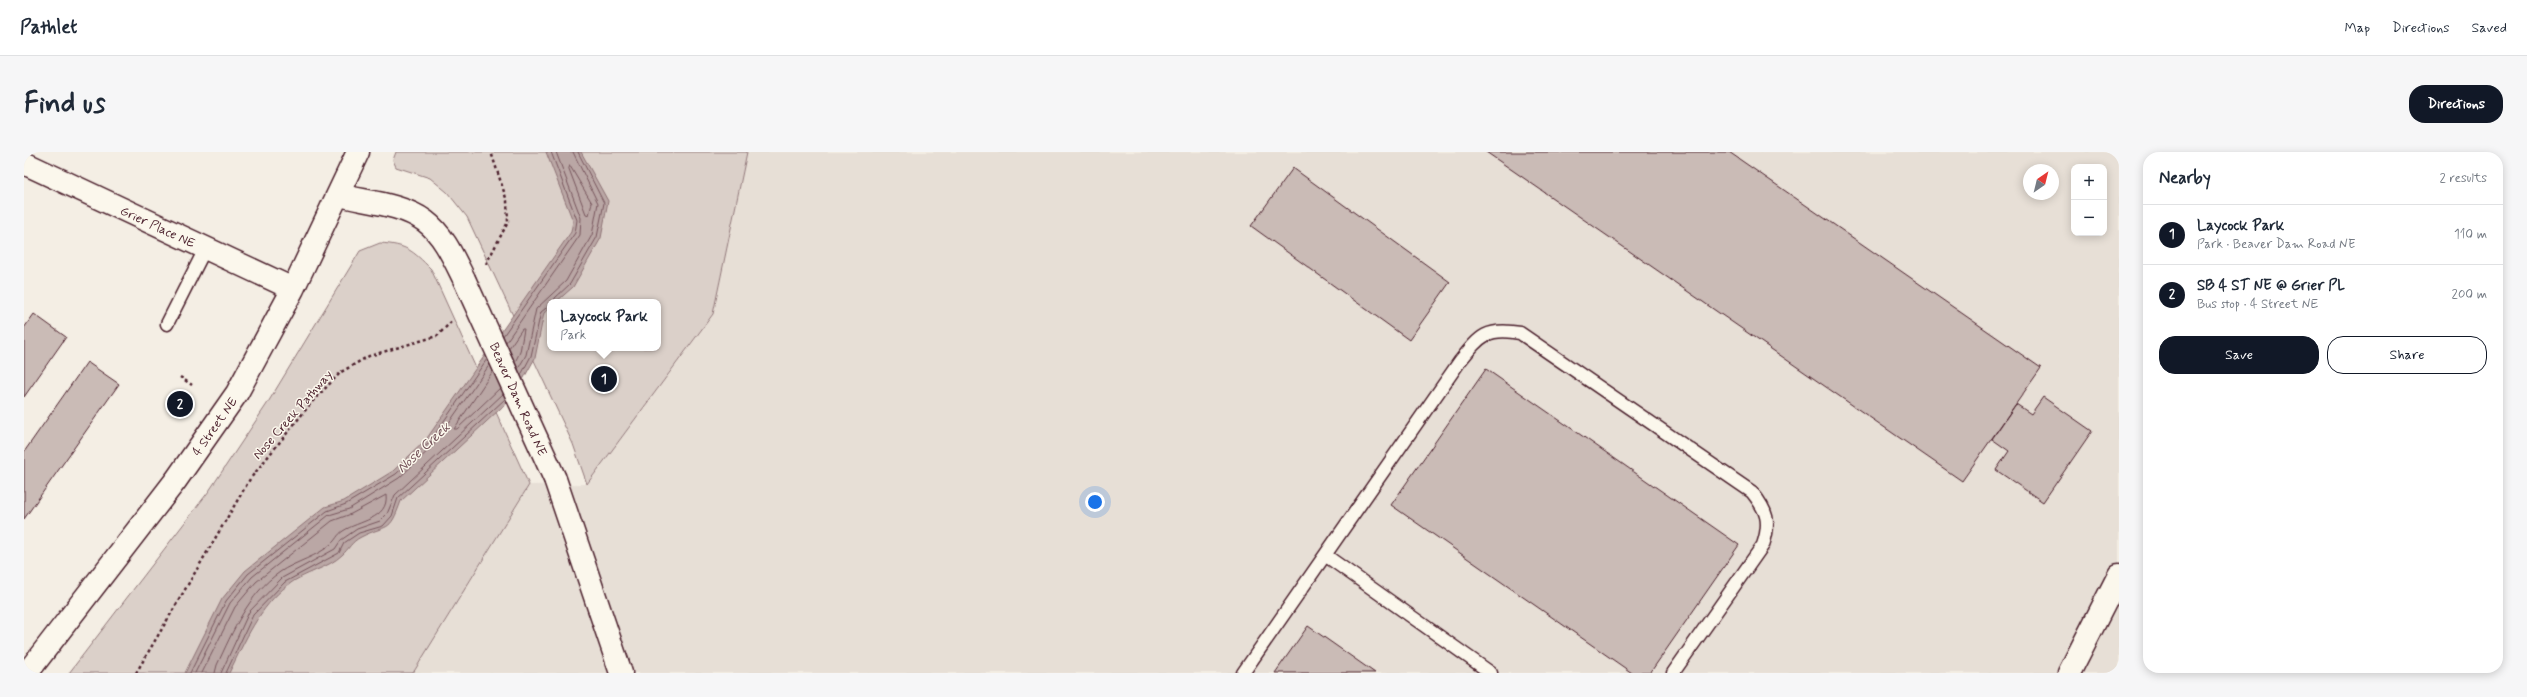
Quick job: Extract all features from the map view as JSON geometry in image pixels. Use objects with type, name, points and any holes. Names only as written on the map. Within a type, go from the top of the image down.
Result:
[{"type":"street","name":"4 Street NE","points":[[27,673],[167,492],[237,393],[293,289],[339,195],[358,152]]},
{"type":"street","name":"Grier Place NE","points":[[26,167],[293,289]]},
{"type":"street","name":"Beaver Dam Road NE","points":[[339,195],[404,210],[425,221],[473,275],[555,479],[621,673]]},
{"type":"street","points":[[2069,673],[2119,575]]},
{"type":"lane","points":[[167,324],[206,249]]},
{"type":"lane","points":[[1243,673],[1478,338],[1491,332],[1505,331],[1520,333],[1752,492],[1761,504],[1767,518],[1768,530],[1763,545],[1673,673]]},
{"type":"lane","points":[[1325,555],[1491,673]]},
{"type":"path","points":[[473,275],[498,245],[508,222],[507,201],[491,152]]},
{"type":"path","name":"Nose Creek Pathway","points":[[136,673],[250,479],[312,402],[341,372],[370,356],[437,336],[454,318]]},
{"type":"path","points":[[180,377],[192,385]]},
{"type":"shaded area","points":[[396,152],[747,152],[713,314],[587,484],[573,444],[467,217],[447,192],[430,178],[396,167],[393,160]]},
{"type":"shaded area","points":[[747,152],[2119,152],[2119,673],[413,673],[529,485],[587,484],[713,314]]},
{"type":"shaded area","points":[[380,243],[403,247],[414,253],[431,269],[529,485],[413,673],[69,673],[209,491],[267,404],[360,251]]},
{"type":"water","name":"Nose Creek","points":[[546,152],[581,152],[608,201],[601,238],[573,287],[559,299],[547,299],[547,310],[544,313],[535,358],[514,396],[401,501],[390,524],[358,539],[352,543],[337,560],[294,581],[278,594],[254,625],[229,673],[185,673],[222,599],[245,571],[325,507],[344,501],[393,471],[425,441],[571,232],[573,221]]},
{"type":"building","points":[[1486,152],[1729,152],[2041,368],[1962,481]]},
{"type":"building","points":[[1293,168],[1450,282],[1409,340],[1251,226]]},
{"type":"building","points":[[34,314],[66,337],[24,397],[24,328]]},
{"type":"building","points":[[87,362],[119,384],[24,519],[24,452]]},
{"type":"building","points":[[1486,369],[1739,545],[1650,673],[1632,673],[1391,505]]},
{"type":"building","points":[[2043,397],[2092,431],[2043,502],[1996,470],[2009,451],[1992,439],[2016,404],[2031,414]]},
{"type":"building","points":[[1308,626],[1375,673],[1275,673]]},
{"type":"place","name":"Laycock Park","points":[[604,379]]},
{"type":"place","name":"SB 4 ST NE @ Grier PL","points":[[180,404]]}]
